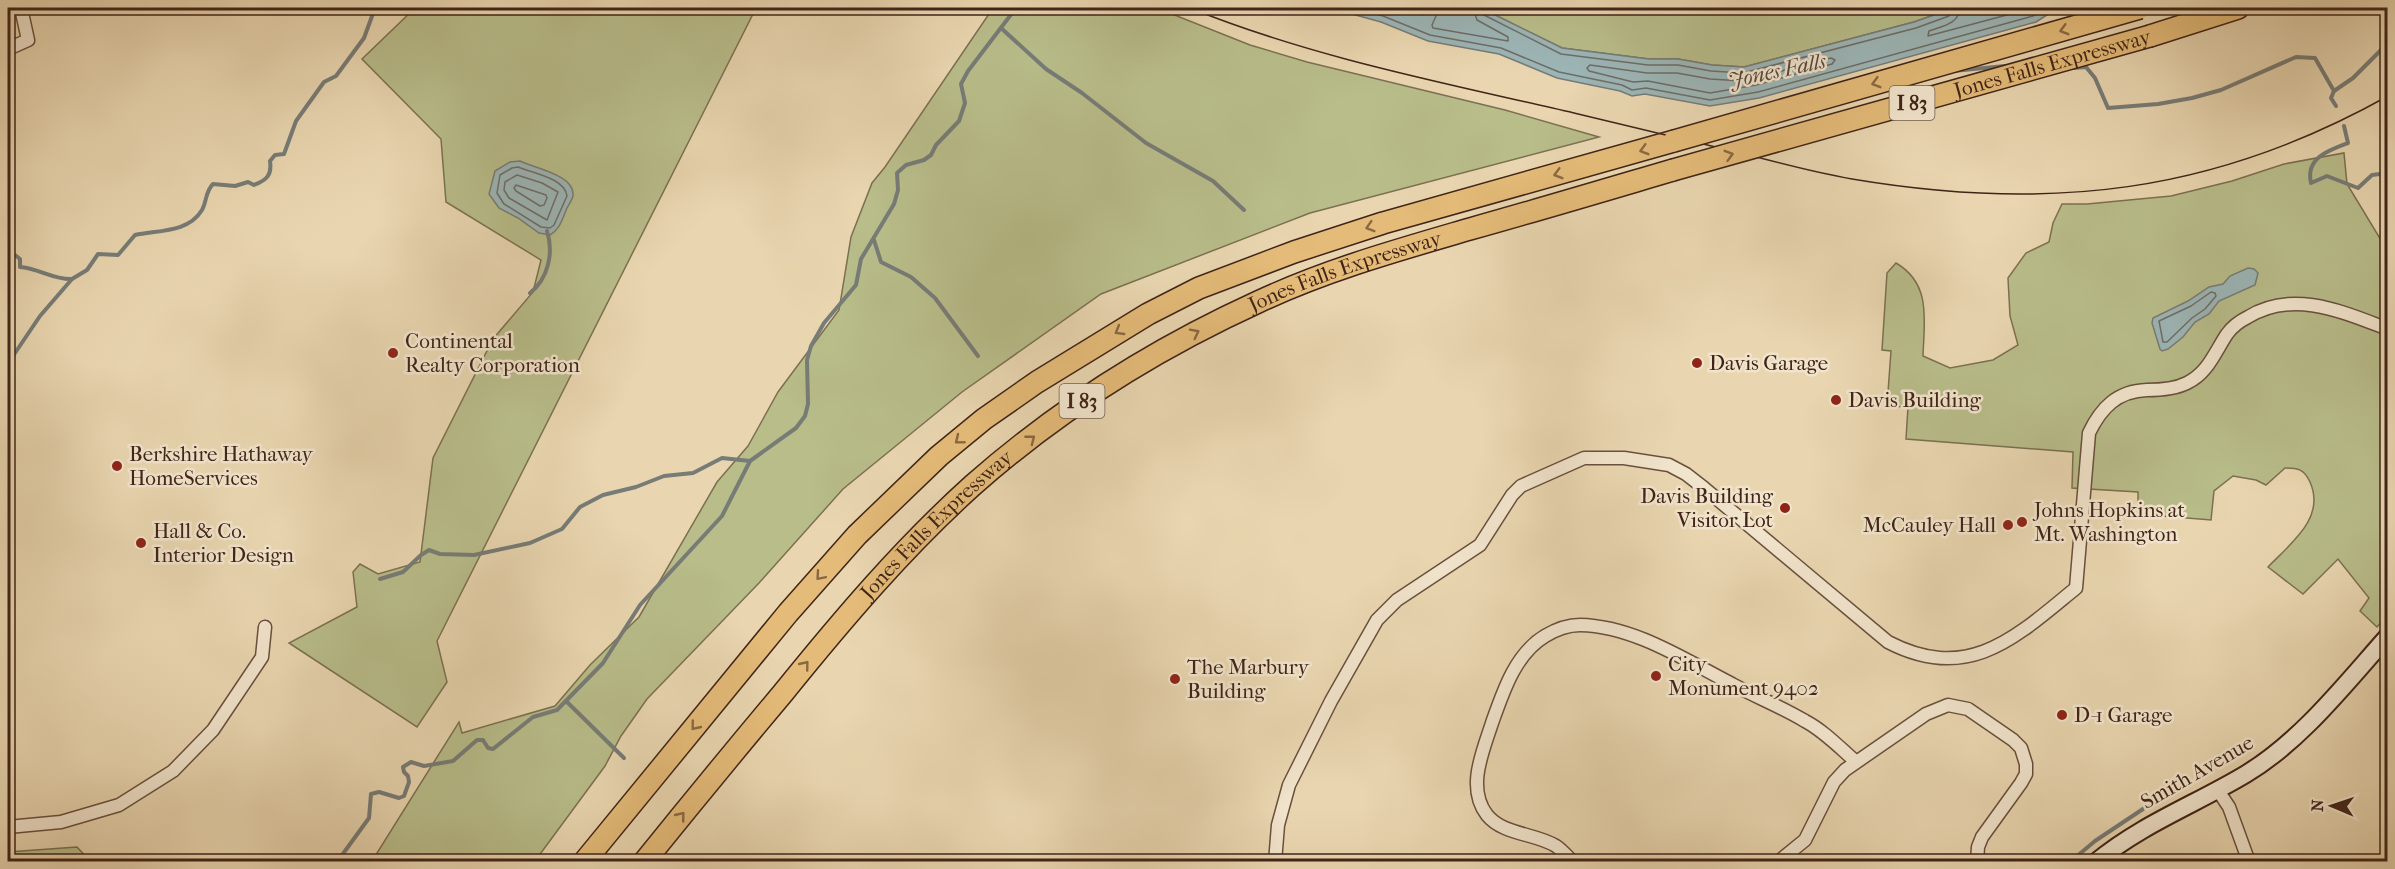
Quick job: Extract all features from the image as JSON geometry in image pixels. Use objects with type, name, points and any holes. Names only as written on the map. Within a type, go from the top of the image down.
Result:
[{"type":"highway","name":"Jones Falls Expressway","points":[[584,861],[788,613],[856,535],[939,456],[984,419],[1097,343],[1199,288],[1338,237],[2141,8]]},
{"type":"highway","name":"Jones Falls Expressway","points":[[644,861],[817,650],[889,568],[973,486],[1060,416],[1118,376],[1166,348],[1269,297],[1391,252],[2150,36],[2238,8]]},
{"type":"main road","name":"Smith Avenue","points":[[2096,861],[2156,820],[2247,773],[2293,738],[2317,715],[2388,636]]},
{"type":"street","points":[[8,50],[28,40],[21,8]]},
{"type":"street","points":[[1275,861],[1278,825],[1289,785],[1362,643],[1377,620],[1397,600],[1480,545],[1512,495],[1534,478],[1584,459],[1624,458],[1669,465],[1686,474],[1704,488],[1888,642],[1922,656],[1955,658],[1973,655],[2010,640],[2076,588],[2089,434],[2096,418],[2114,398],[2127,393],[2175,388],[2187,383],[2201,373],[2212,360],[2228,332],[2257,311],[2275,305],[2292,303],[2314,305],[2337,310],[2388,329]]},
{"type":"street","points":[[1573,861],[1556,846],[1495,823],[1479,801],[1477,788],[1482,756],[1510,677],[1532,645],[1546,635],[1563,628],[1578,625],[1617,631],[1673,653],[1806,721],[1829,737],[1855,761]]},
{"type":"street","points":[[8,827],[61,822],[119,805],[173,771],[213,730],[262,657],[265,627]]},
{"type":"street","points":[[1778,861],[1805,840],[1834,783],[1855,761],[1926,714],[1948,705],[1968,709],[2013,740],[2024,755],[2026,774],[1982,837],[1978,847],[1977,861]]},
{"type":"street","points":[[2217,789],[2229,807],[2249,861]]},
{"type":"green space","points":[[415,8],[756,8],[437,641],[447,682],[417,727],[289,643],[357,607],[353,572],[360,564],[378,574],[420,562],[433,458],[493,339],[533,292],[541,260],[446,202],[441,139],[362,59]]},
{"type":"green space","points":[[993,8],[1157,8],[1250,45],[1307,62],[1505,110],[1599,137],[1310,213],[1101,294],[962,392],[843,489],[759,583],[647,699],[621,736],[605,766],[535,861],[372,861],[459,722],[462,733],[555,706],[590,665],[639,617],[717,482],[748,446],[778,392],[839,310],[851,237],[872,183]]},
{"type":"green space","points":[[1481,8],[1954,8],[1914,22],[1744,67],[1712,65],[1678,59],[1649,59],[1562,48]]},
{"type":"green space","points":[[2344,153],[2347,184],[2387,250],[2387,616],[2377,627],[2360,611],[2369,598],[2338,559],[2303,594],[2268,567],[2296,539],[2310,518],[2314,495],[2308,478],[2300,470],[2285,468],[2266,485],[2256,480],[2233,476],[2214,491],[2211,520],[2138,514],[2138,492],[2072,488],[2073,452],[1906,439],[1908,407],[1887,406],[1891,351],[1882,350],[1887,273],[1896,263],[1916,281],[1921,292],[1924,317],[1923,356],[1950,368],[1993,360],[2018,345],[2010,316],[2008,278],[2026,253],[2049,242],[2053,223],[2062,204],[2087,204],[2171,196],[2232,181],[2284,164]]},
{"type":"green space","points":[[77,847],[90,861],[8,861],[8,852]]},
{"type":"water","name":"Jones Falls","points":[[1330,8],[1406,9],[1423,15],[1417,8],[1481,8],[1562,48],[1649,59],[1678,59],[1712,65],[1744,67],[1914,22],[1954,8],[2058,8],[2036,22],[1759,98],[1710,106],[1645,94],[1632,96],[1620,91],[1557,78],[1499,54],[1428,41],[1381,22]]},
{"type":"water","points":[[520,161],[561,177],[572,188],[572,200],[559,226],[550,235],[539,233],[499,208],[489,194],[495,171],[510,162]]},
{"type":"water","points":[[2248,268],[2258,273],[2255,285],[2219,301],[2209,314],[2195,322],[2183,337],[2168,349],[2162,351],[2160,349],[2152,323],[2153,318],[2188,301],[2209,287],[2223,284],[2230,276]]},
{"type":"waterway","points":[[13,356],[40,316],[72,279],[87,270],[98,254],[118,255],[135,235],[172,229],[189,223],[202,210],[213,184],[235,186],[248,182],[254,185],[265,179],[270,170],[270,161],[275,155],[284,154],[296,121],[324,82],[336,76],[364,38],[375,8]]},
{"type":"waterway","points":[[519,8],[522,12]]},
{"type":"waterway","points":[[337,862],[369,818],[371,794],[379,792],[399,798],[404,796],[409,782],[403,767],[411,762],[424,766],[453,761],[477,740],[483,740],[488,748],[493,749],[533,717],[557,710],[603,663],[640,605],[722,516],[750,461],[796,428],[805,416],[808,404],[807,360],[811,346],[824,323],[856,285],[861,259],[894,204],[898,190],[897,173],[906,165],[924,160],[931,155],[936,145],[959,121],[965,103],[961,84],[968,71],[1016,8]]},
{"type":"waterway","points":[[1001,28],[1046,69],[1082,93],[1146,143],[1213,181],[1244,210]]},
{"type":"waterway","points":[[2336,106],[2331,98],[2334,91],[2353,78],[2388,43]]},
{"type":"waterway","points":[[2073,68],[2086,67],[2095,78],[2108,108],[2158,104],[2192,98],[2221,90],[2296,57],[2315,58],[2334,91]]},
{"type":"waterway","points":[[1953,71],[2005,66]]},
{"type":"waterway","points":[[2344,126],[2348,143],[2326,152],[2315,161],[2310,174],[2311,183],[2327,176],[2358,188],[2372,175],[2388,173]]},
{"type":"waterway","points":[[530,293],[541,280],[548,265],[550,248],[547,231]]},
{"type":"waterway","points":[[874,240],[881,262],[911,277],[935,298],[978,356]]},
{"type":"waterway","points":[[8,256],[15,255],[20,259],[20,267],[59,278],[72,279]]},
{"type":"waterway","points":[[380,579],[403,572],[429,550],[440,554],[474,555],[530,543],[562,529],[580,507],[603,495],[636,487],[664,476],[693,473],[722,458],[750,461]]},
{"type":"waterway","points":[[566,701],[624,758]]},
{"type":"waterway","points":[[2070,862],[2095,841],[2170,791]]},
{"type":"tram line","points":[[1190,8],[1284,41],[1380,68],[1813,171],[1924,189],[1994,194],[2062,193],[2128,187],[2193,174],[2258,155],[2323,129],[2388,96]]},
{"type":"place","name":"Continental Realty Corporation","points":[[393,353]]},
{"type":"place","name":"Davis Garage","points":[[1697,363]]},
{"type":"place","name":"Davis Building","points":[[1836,400]]},
{"type":"place","name":"Berkshire Hathaway HomeServices","points":[[117,466]]},
{"type":"place","name":"Davis Building Visitor Lot","points":[[1785,508]]},
{"type":"place","name":"Johns Hopkins at Mt. Washington","points":[[2022,522]]},
{"type":"place","name":"McCauley Hall","points":[[2008,525]]},
{"type":"place","name":"Hall & Co. Interior Design","points":[[141,543]]},
{"type":"place","name":"City Monument 9402","points":[[1656,676]]},
{"type":"place","name":"The Marbury Building","points":[[1175,679]]},
{"type":"place","name":"D-1 Garage","points":[[2062,715]]}]
